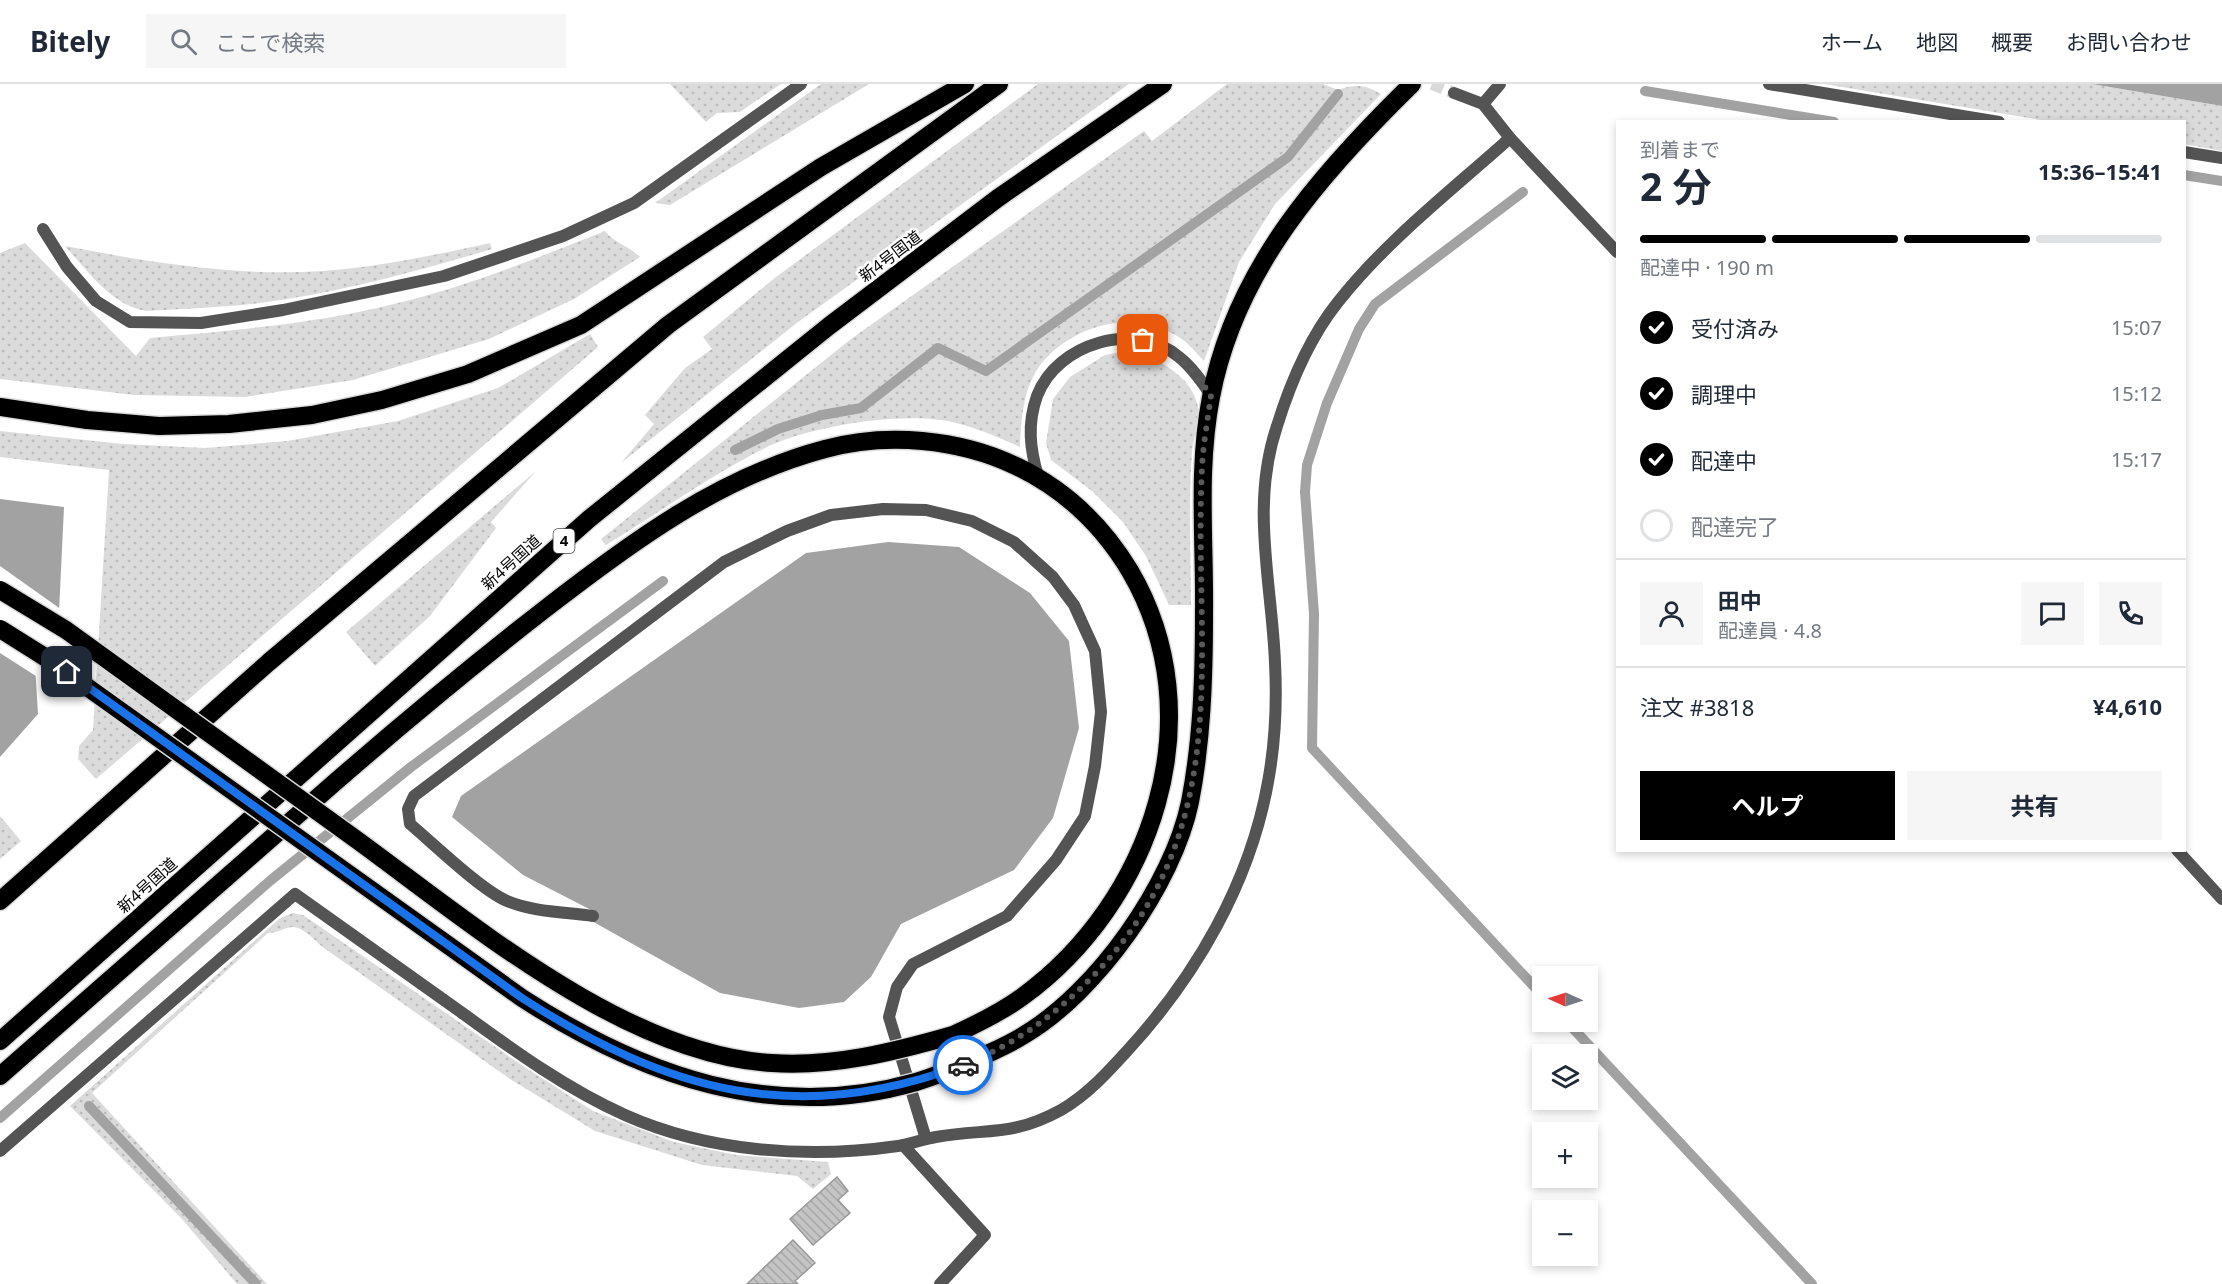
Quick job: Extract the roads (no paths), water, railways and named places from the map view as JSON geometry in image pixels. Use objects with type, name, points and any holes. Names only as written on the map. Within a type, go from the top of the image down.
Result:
[{"type":"highway","points":[[0,407],[87,420],[148,425],[229,424],[312,415],[382,400],[468,374],[581,325],[821,167],[965,84]]},
{"type":"highway","points":[[0,901],[269,662],[668,325],[999,84]]},
{"type":"highway","name":"新4号国道","points":[[0,1041],[589,519],[829,326],[998,198],[1163,84]]},
{"type":"highway","points":[[0,629],[48,659],[522,998],[563,1024],[639,1061],[716,1088],[760,1095],[811,1098],[865,1093],[917,1082],[968,1063],[1026,1035],[1071,999],[1113,955],[1144,909],[1170,858],[1189,806],[1200,742],[1204,611],[1202,465],[1211,395],[1228,336],[1251,281],[1283,227],[1328,172],[1412,84]]},
{"type":"highway","points":[[0,590],[66,630],[525,962],[627,1022],[675,1041],[717,1053],[771,1064],[832,1062],[878,1055],[953,1035],[994,1016],[1025,995],[1064,962],[1093,929],[1124,881],[1148,830],[1162,785],[1170,742],[1171,702],[1162,649],[1146,599],[1113,543],[1074,503],[1038,477],[986,452],[941,443],[884,440],[829,448],[778,464],[729,486],[651,530],[487,654],[397,729],[0,1076]]},
{"type":"street","points":[[42,229],[67,267],[96,301],[130,322],[201,323],[283,310],[444,276],[563,236],[634,203],[801,84]]},
{"type":"street","points":[[1483,104],[1500,84]]},
{"type":"street","points":[[1769,84],[1987,120]]},
{"type":"street","points":[[1454,93],[1483,104],[1510,138],[1616,251]]},
{"type":"street","points":[[0,1151],[296,894],[546,1074],[624,1114],[675,1134],[794,1152],[903,1145],[926,1139],[1004,1132],[1031,1125],[1066,1107],[1096,1084],[1143,1034],[1202,954],[1228,906],[1250,846],[1268,783],[1275,718],[1275,662],[1263,543],[1266,486],[1275,430],[1301,363],[1335,305],[1383,252],[1510,138]]},
{"type":"street","points":[[2186,152],[2222,158]]},
{"type":"street","points":[[1038,477],[1030,450],[1030,423],[1038,394],[1051,374],[1070,357],[1096,342],[1119,339],[1143,340],[1162,346],[1179,356],[1211,395]]},
{"type":"street","points":[[593,916],[530,907],[506,900],[489,889],[410,824],[408,809],[414,796],[724,562],[787,531],[831,515],[884,509],[926,510],[972,521],[1014,542],[1053,577],[1074,605],[1095,651],[1101,712],[1095,766],[1085,816],[1056,860],[1007,916],[913,964],[897,987],[889,1017],[926,1139]]},
{"type":"street","points":[[2179,852],[2222,899]]},
{"type":"street","points":[[903,1145],[985,1235],[940,1284]]},
{"type":"waterway","points":[[1645,91],[1822,120]]},
{"type":"waterway","points":[[735,450],[778,429],[822,415],[861,408],[938,348],[986,371],[1288,157],[1338,94]]},
{"type":"waterway","points":[[2186,175],[2222,181]]},
{"type":"waterway","points":[[1523,192],[1375,304],[1359,329],[1327,403],[1307,465],[1305,492],[1314,614],[1312,748],[1532,984]]},
{"type":"waterway","points":[[0,1118],[271,880],[411,767],[663,581]]},
{"type":"waterway","points":[[1576,1032],[1812,1284]]},
{"type":"waterway","points":[[89,1106],[256,1284]]},
{"type":"tunnel","points":[[1432,84],[1454,93]]}]
